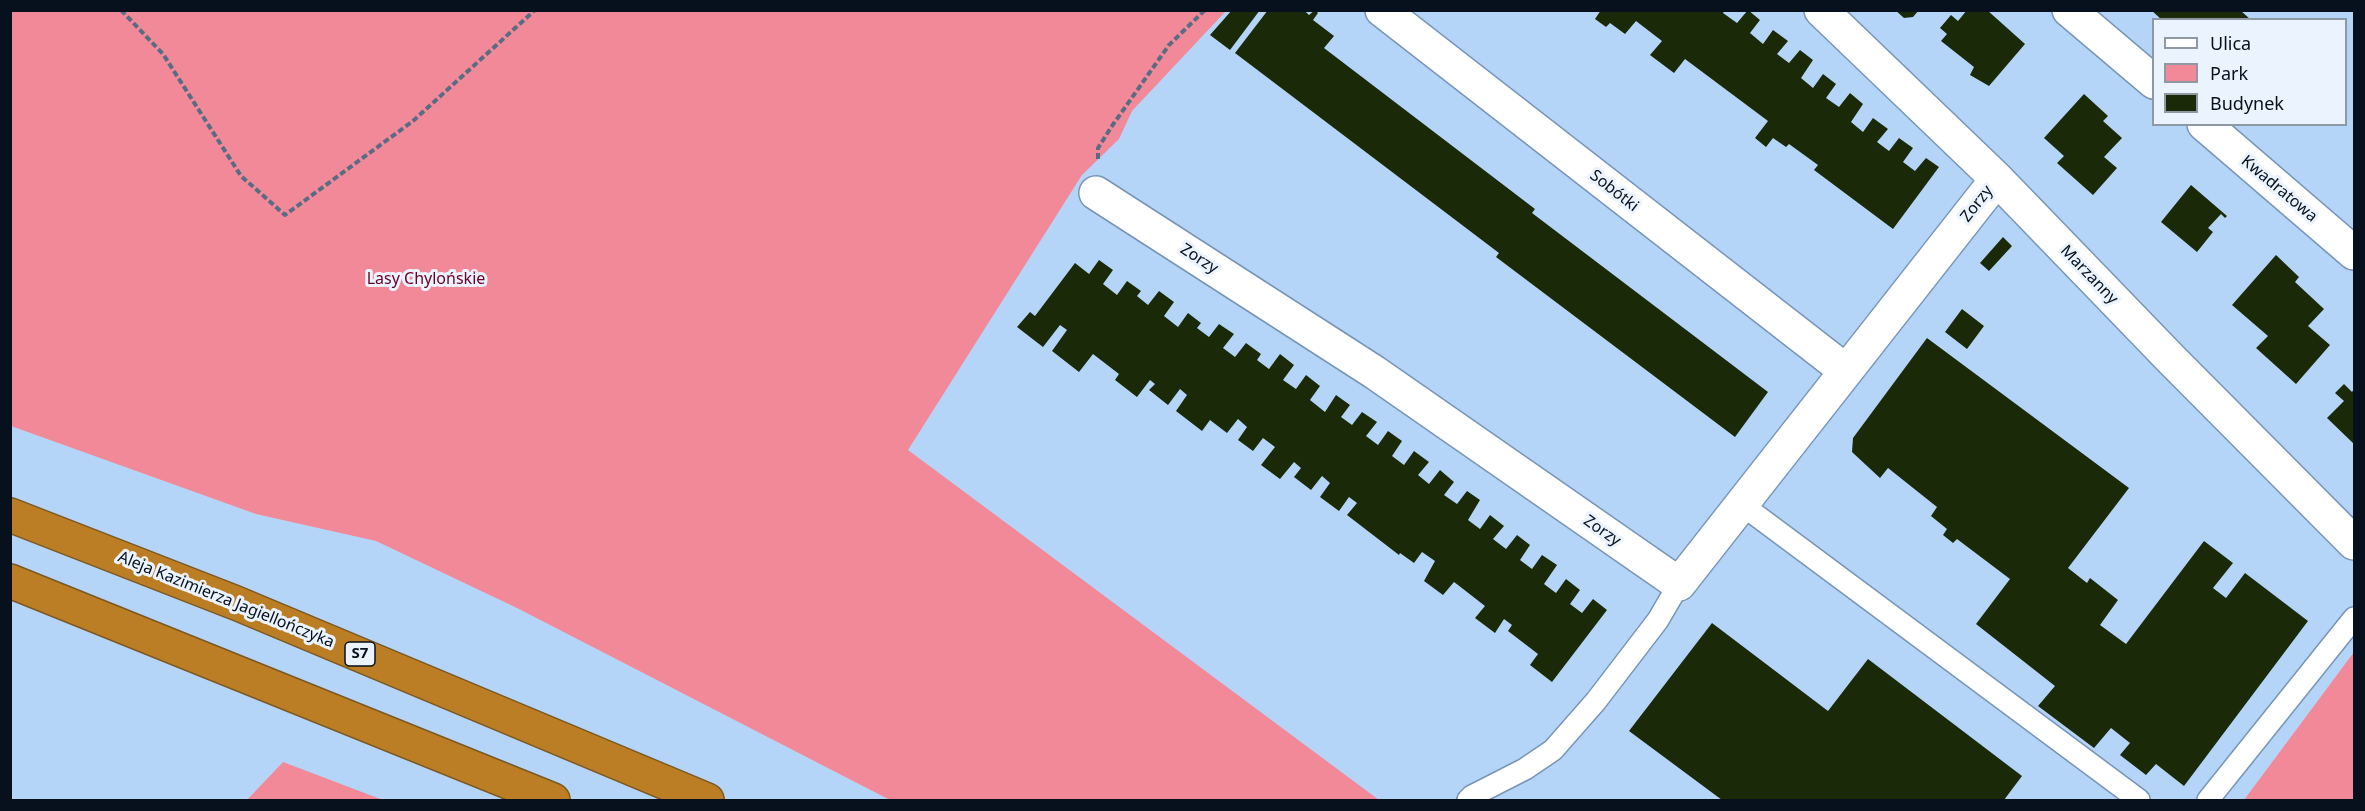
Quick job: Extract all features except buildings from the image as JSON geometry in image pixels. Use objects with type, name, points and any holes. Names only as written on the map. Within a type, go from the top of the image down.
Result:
[{"type":"highway","name":"Aleja Kazimierza Jagiellończyka","points":[[10,514],[236,603],[707,801]]},
{"type":"highway","points":[[10,581],[553,801]]},
{"type":"street","name":"Sobótki","points":[[1382,10],[1846,371]]},
{"type":"street","name":"Marzanny","points":[[1821,10],[1997,179],[2171,359],[2355,543]]},
{"type":"street","points":[[2069,10],[2152,80]]},
{"type":"street","name":"Kwadratowa","points":[[2206,126],[2355,253]]},
{"type":"street","name":"Zorzy","points":[[1096,193],[1374,372],[1679,584],[1997,179]]},
{"type":"lane","points":[[1742,504],[2139,801]]},
{"type":"lane","points":[[1468,801],[1472,796],[1525,769],[1553,750],[1596,701],[1658,620],[1679,584]]},
{"type":"lane","points":[[2208,801],[2355,618]]},
{"type":"path","points":[[121,10],[163,54],[241,176],[285,215],[412,121],[535,10]]},
{"type":"path","points":[[1096,193],[1098,148],[1169,45],[1205,10]]},
{"type":"green space","name":"Lasy Chylońskie","points":[[10,11],[1226,11],[1132,111],[1119,139],[1082,175],[908,450],[1379,800],[890,800],[517,608],[376,541],[256,514],[11,426]]},
{"type":"green space","points":[[2354,652],[2354,800],[2244,800]]},
{"type":"green space","points":[[283,762],[383,800],[247,800]]}]
